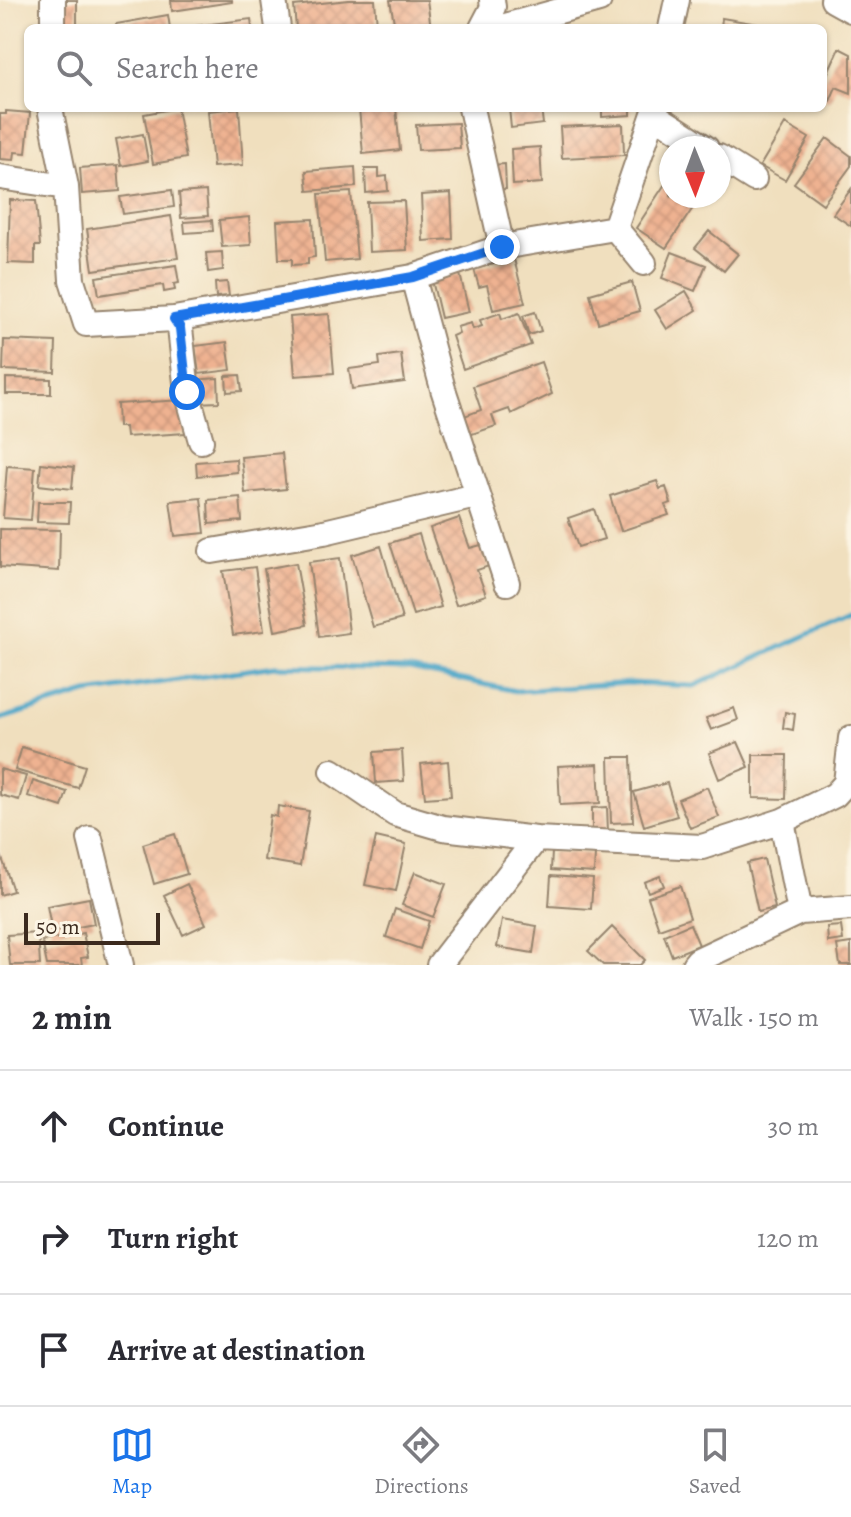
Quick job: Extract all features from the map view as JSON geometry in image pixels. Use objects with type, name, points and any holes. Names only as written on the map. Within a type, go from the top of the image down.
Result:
[{"type":"street","points":[[53,0],[53,24]]},
{"type":"street","points":[[274,0],[277,24]]},
{"type":"street","points":[[484,24],[493,7],[492,0]]},
{"type":"street","points":[[512,24],[599,0]]},
{"type":"street","points":[[672,24],[677,0]]},
{"type":"street","points":[[833,0],[851,10]]},
{"type":"street","points":[[51,112],[66,187],[72,280],[86,324],[174,319],[413,277],[502,247],[615,228]]},
{"type":"street","points":[[472,112],[502,247]]},
{"type":"street","points":[[615,228],[655,112],[689,136]]},
{"type":"street","points":[[731,165],[754,179]]},
{"type":"street","points":[[0,177],[66,187]]},
{"type":"street","points":[[615,228],[644,263]]},
{"type":"street","points":[[413,277],[443,389],[507,583]]},
{"type":"street","points":[[174,319],[180,328],[187,392],[201,441]]},
{"type":"street","points":[[212,551],[324,532],[476,496]]},
{"type":"street","points":[[332,771],[395,814],[443,828],[536,839],[702,847],[782,821],[835,795],[846,783],[851,738]]},
{"type":"street","points":[[782,821],[800,912]]},
{"type":"street","points":[[90,839],[121,965]]},
{"type":"street","points":[[439,965],[536,839]]},
{"type":"street","points":[[694,965],[698,960],[800,912],[851,908]]},
{"type":"building","points":[[62,0],[77,0],[77,24],[63,24]]},
{"type":"building","points":[[171,0],[232,0],[232,2],[172,11]]},
{"type":"building","points":[[375,0],[377,24],[296,24],[294,6]]},
{"type":"building","points":[[390,0],[427,0],[430,24],[394,24]]},
{"type":"building","points":[[168,15],[169,24],[116,24]]},
{"type":"building","points":[[722,18],[758,24],[721,24]]},
{"type":"building","points":[[251,19],[252,24],[212,24]]},
{"type":"building","points":[[839,48],[851,54],[851,93],[836,87],[830,101],[827,100],[827,74]]},
{"type":"building","points":[[6,111],[30,113],[26,153],[15,152],[14,160],[0,159],[0,114],[6,114]]},
{"type":"building","points":[[178,112],[186,158],[153,164],[144,114]]},
{"type":"building","points":[[208,112],[239,112],[243,165],[213,167]]},
{"type":"building","points":[[359,112],[396,112],[400,150],[363,154]]},
{"type":"building","points":[[509,112],[542,112],[543,124],[511,128]]},
{"type":"building","points":[[602,112],[631,112],[631,115],[602,117]]},
{"type":"building","points":[[458,123],[460,148],[418,150],[416,125]]},
{"type":"building","points":[[623,124],[624,155],[562,158],[560,127]]},
{"type":"building","points":[[785,124],[809,138],[785,180],[760,166]]},
{"type":"building","points":[[143,134],[148,161],[121,166],[116,139]]},
{"type":"building","points":[[827,138],[851,156],[851,166],[823,204],[794,183]]},
{"type":"building","points":[[540,147],[542,183],[513,185],[511,149]]},
{"type":"building","points":[[505,164],[506,189],[492,190],[491,165]]},
{"type":"building","points":[[118,165],[120,191],[82,194],[80,168]]},
{"type":"building","points":[[355,167],[356,187],[308,191],[306,171]]},
{"type":"building","points":[[365,169],[379,169],[379,177],[387,176],[388,191],[366,193]]},
{"type":"building","points":[[851,189],[851,226],[833,214]]},
{"type":"building","points":[[172,190],[174,207],[123,214],[120,197]]},
{"type":"building","points":[[206,191],[208,216],[181,218],[179,193]]},
{"type":"building","points":[[351,192],[357,259],[325,262],[319,194]]},
{"type":"building","points":[[451,193],[453,239],[423,241],[421,195]]},
{"type":"building","points":[[659,193],[659,208],[693,208],[666,248],[636,228]]},
{"type":"building","points":[[10,200],[36,201],[40,246],[35,246],[35,264],[8,263]]},
{"type":"building","points":[[404,201],[407,250],[369,252],[367,202]]},
{"type":"building","points":[[171,216],[178,258],[93,270],[87,229]]},
{"type":"building","points":[[249,217],[251,245],[222,247],[219,220]]},
{"type":"building","points":[[313,219],[315,257],[308,258],[308,264],[292,265],[292,259],[279,259],[277,221]]},
{"type":"building","points":[[212,220],[213,231],[185,233],[184,222]]},
{"type":"building","points":[[709,231],[738,254],[724,271],[695,248]]},
{"type":"building","points":[[222,252],[223,270],[208,272],[206,253]]},
{"type":"building","points":[[672,252],[706,265],[695,291],[662,278]]},
{"type":"building","points":[[514,259],[525,303],[493,310],[487,285],[479,287],[474,269]]},
{"type":"building","points":[[176,265],[179,283],[174,284],[175,290],[164,292],[163,285],[99,295],[96,277]]},
{"type":"building","points":[[460,274],[469,312],[441,318],[432,280]]},
{"type":"building","points":[[227,282],[229,296],[216,297],[215,283]]},
{"type":"building","points":[[632,282],[640,311],[598,323],[590,294]]},
{"type":"building","points":[[686,291],[697,310],[667,329],[655,310]]},
{"type":"building","points":[[535,312],[541,331],[529,335],[523,316]]},
{"type":"building","points":[[500,313],[502,319],[519,313],[531,345],[463,369],[452,336],[459,333],[457,327],[471,323],[473,329],[482,326],[480,320]]},
{"type":"building","points":[[329,314],[334,373],[295,376],[290,317]]},
{"type":"building","points":[[4,340],[56,342],[55,372],[3,370]]},
{"type":"building","points":[[227,342],[231,370],[199,374],[195,346]]},
{"type":"building","points":[[401,354],[405,382],[352,389],[349,369],[380,365],[379,357]]},
{"type":"building","points":[[541,362],[552,394],[511,414],[509,409],[492,415],[496,426],[463,437],[456,419],[481,410],[473,386]]},
{"type":"building","points":[[240,375],[242,391],[227,392],[226,376]]},
{"type":"building","points":[[6,378],[51,379],[51,394],[6,394]]},
{"type":"building","points":[[218,378],[219,402],[195,403],[193,380]]},
{"type":"building","points":[[183,400],[185,433],[126,437],[125,427],[118,427],[117,404]]},
{"type":"building","points":[[282,453],[286,489],[245,493],[241,457]]},
{"type":"building","points":[[236,459],[237,472],[197,476],[196,462]]},
{"type":"building","points":[[41,463],[74,467],[72,489],[39,485]]},
{"type":"building","points":[[7,466],[35,468],[31,520],[3,518]]},
{"type":"building","points":[[657,481],[660,489],[666,487],[671,503],[665,505],[669,515],[621,531],[610,496]]},
{"type":"building","points":[[240,497],[242,521],[209,524],[208,500]]},
{"type":"building","points":[[201,498],[205,533],[175,536],[170,501]]},
{"type":"building","points":[[38,502],[70,502],[69,523],[37,522]]},
{"type":"building","points":[[594,509],[604,539],[578,547],[568,518]]},
{"type":"building","points":[[459,518],[470,548],[481,545],[489,566],[477,570],[486,595],[456,605],[430,528]]},
{"type":"building","points":[[0,529],[60,530],[59,571],[0,567]]},
{"type":"building","points":[[419,534],[441,607],[413,615],[390,543]]},
{"type":"building","points":[[381,546],[402,619],[373,627],[352,555]]},
{"type":"building","points":[[340,558],[349,633],[319,637],[309,562]]},
{"type":"building","points":[[296,563],[307,625],[275,631],[264,569]]},
{"type":"building","points":[[255,567],[264,631],[233,635],[223,571]]},
{"type":"building","points":[[734,708],[738,720],[711,730],[706,718]]},
{"type":"building","points":[[785,712],[795,714],[793,730],[783,728]]},
{"type":"building","points":[[738,742],[749,767],[719,779],[709,753]]},
{"type":"building","points":[[22,747],[85,766],[78,788],[15,770]]},
{"type":"building","points":[[402,750],[404,781],[376,783],[374,752]]},
{"type":"building","points":[[753,755],[787,755],[786,799],[753,798]]},
{"type":"building","points":[[609,757],[631,757],[633,822],[611,823]]},
{"type":"building","points":[[448,761],[451,796],[425,798],[421,764]]},
{"type":"building","points":[[598,764],[600,803],[560,805],[558,766]]},
{"type":"building","points":[[0,769],[26,776],[19,800],[0,795]]},
{"type":"building","points":[[33,781],[67,792],[62,807],[28,796]]},
{"type":"building","points":[[667,783],[677,816],[644,826],[634,792]]},
{"type":"building","points":[[707,787],[719,817],[690,828],[678,799]]},
{"type":"building","points":[[278,806],[309,811],[300,866],[264,860],[270,815],[277,817]]},
{"type":"building","points":[[607,807],[608,832],[592,833],[592,808]]},
{"type":"building","points":[[175,834],[187,874],[154,884],[143,844]]},
{"type":"building","points":[[376,837],[406,844],[396,891],[365,885]]},
{"type":"building","points":[[0,852],[13,891],[0,895]]},
{"type":"building","points":[[552,852],[595,854],[594,873],[551,870]]},
{"type":"building","points":[[764,859],[775,908],[758,912],[747,863]]},
{"type":"building","points":[[415,872],[446,884],[433,917],[402,905]]},
{"type":"building","points":[[551,876],[593,879],[591,909],[549,906]]},
{"type":"building","points":[[660,876],[664,886],[648,892],[644,882]]},
{"type":"building","points":[[187,884],[206,924],[183,935],[164,895]]},
{"type":"building","points":[[680,886],[690,918],[659,929],[648,897]]},
{"type":"building","points":[[89,898],[94,924],[52,932],[47,906]]},
{"type":"building","points":[[395,909],[429,921],[420,949],[386,937]]},
{"type":"building","points":[[502,920],[537,926],[533,953],[497,947]]},
{"type":"building","points":[[690,924],[699,945],[672,956],[664,935]]},
{"type":"building","points":[[841,926],[843,940],[828,942],[827,927]]},
{"type":"building","points":[[612,927],[645,960],[640,965],[603,965],[588,951]]},
{"type":"building","points":[[38,933],[40,965],[10,965],[7,935]]},
{"type":"building","points":[[83,933],[88,957],[81,958],[82,965],[47,965],[42,941]]},
{"type":"building","points":[[851,943],[851,965],[840,965],[837,945]]},
{"type":"waterway","points":[[0,719],[87,693],[275,666],[410,669],[516,691],[630,683],[694,686],[851,615]]},
{"type":"route","points":[[187,392],[180,328],[174,319],[413,277],[502,247]]}]
